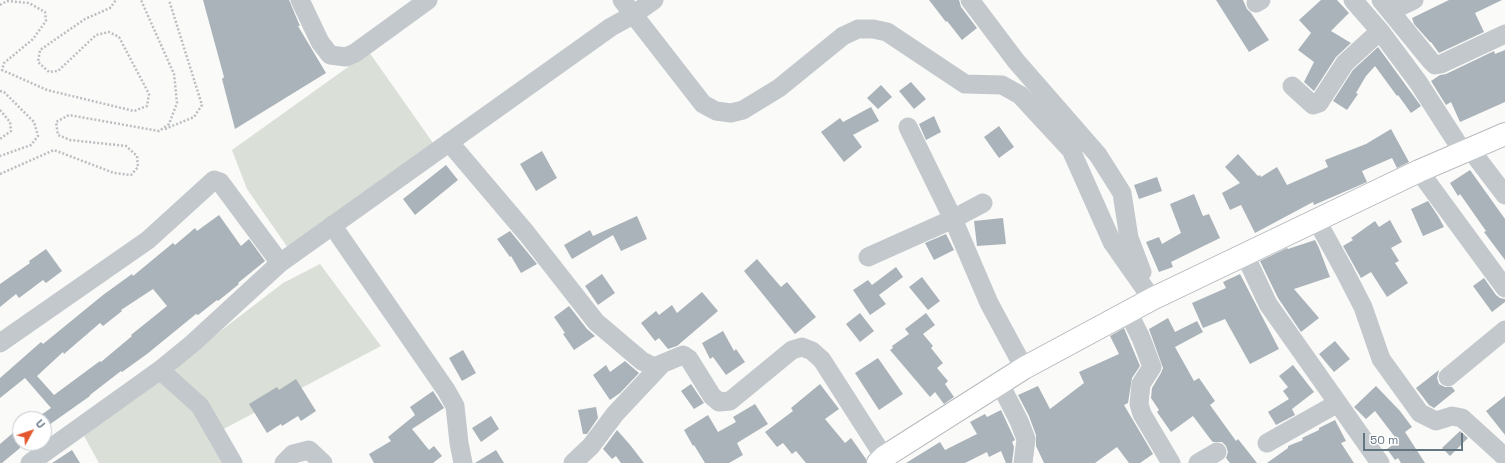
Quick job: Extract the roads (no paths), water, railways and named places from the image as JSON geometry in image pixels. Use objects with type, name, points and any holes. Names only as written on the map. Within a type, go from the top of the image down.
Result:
[{"type":"main road","points":[[881,460],[1024,368],[1152,299],[1317,221],[1419,170],[1505,134]]},
{"type":"street","points":[[300,0],[320,42],[330,55],[346,57],[355,53],[428,0]]},
{"type":"street","points":[[622,0],[703,104],[716,111],[731,113],[744,110],[779,88],[843,36],[858,29],[873,28],[887,32],[965,84],[1002,85],[1020,95],[1071,150],[1112,242],[1152,299]]},
{"type":"street","points":[[30,463],[160,370],[193,343],[280,263],[611,27],[633,15],[654,0]]},
{"type":"street","points":[[970,0],[1016,61],[1098,154],[1122,193],[1129,238],[1152,299]]},
{"type":"street","points":[[1353,0],[1380,31],[1467,151],[1505,195]]},
{"type":"street","points":[[1414,0],[1386,6],[1435,65],[1441,64],[1505,34]]},
{"type":"street","points":[[1292,86],[1312,105],[1319,103],[1345,63],[1380,31]]},
{"type":"street","points":[[908,127],[953,219],[989,303],[1024,368]]},
{"type":"street","points":[[449,142],[527,234],[596,322],[642,361],[654,367],[683,355],[689,359],[712,396],[719,402],[730,401],[792,350],[802,347],[812,351],[822,360],[881,460]]},
{"type":"street","points":[[1419,170],[1505,288]]},
{"type":"street","points":[[0,343],[148,240],[214,180],[220,182],[280,263]]},
{"type":"street","points":[[868,257],[953,219],[983,203]]},
{"type":"street","points":[[1317,221],[1363,307],[1381,359],[1420,413],[1436,421],[1452,416],[1462,418],[1505,457]]},
{"type":"street","points":[[332,225],[446,390],[454,406],[463,463]]},
{"type":"street","points":[[1245,254],[1268,304],[1380,463]]},
{"type":"street","points":[[1128,312],[1152,367],[1141,384],[1139,404],[1142,414],[1171,463]]},
{"type":"street","points":[[1448,378],[1505,330]]},
{"type":"street","points":[[572,463],[590,446],[615,414],[661,365]]},
{"type":"street","points":[[160,370],[200,406],[233,463]]},
{"type":"street","points":[[1000,384],[1019,421],[1026,439],[1023,463]]},
{"type":"street","points":[[1268,443],[1338,403]]},
{"type":"street","points":[[284,463],[293,454],[308,450],[323,463]]},
{"type":"street","points":[[1198,463],[1217,452]]}]
